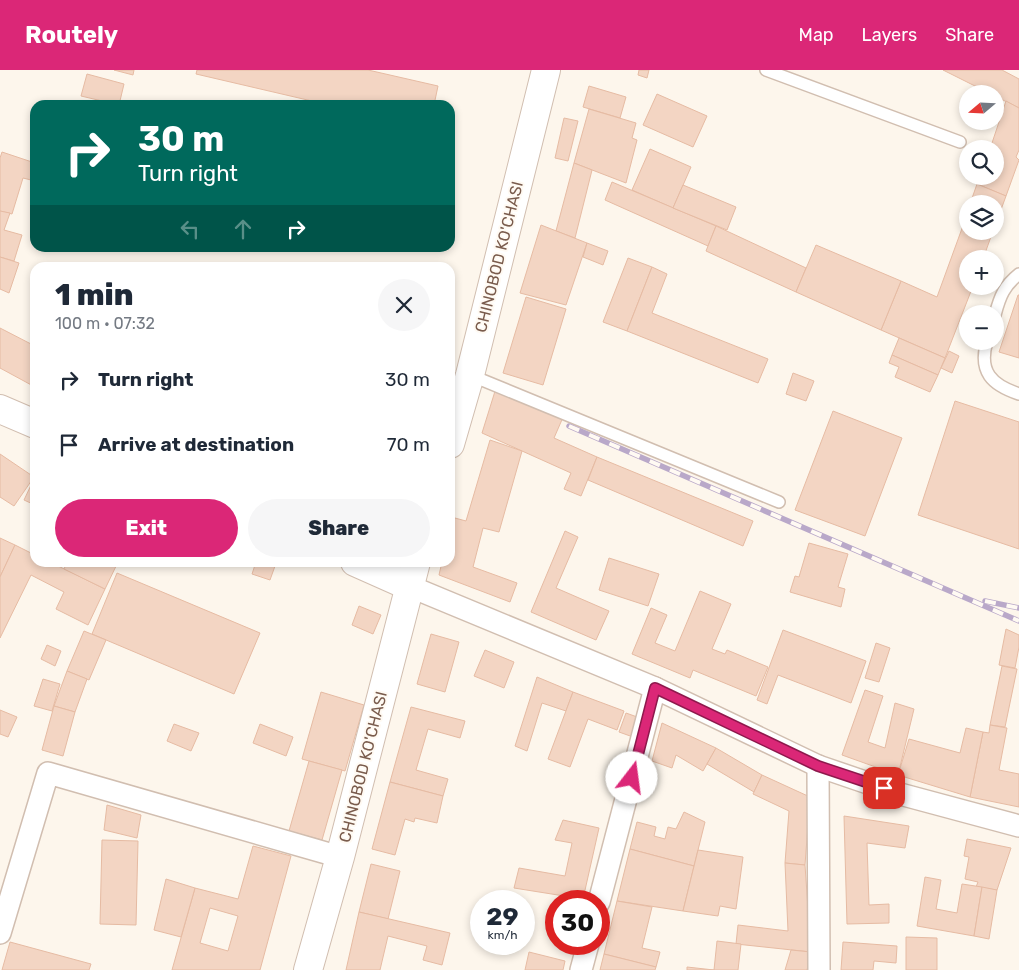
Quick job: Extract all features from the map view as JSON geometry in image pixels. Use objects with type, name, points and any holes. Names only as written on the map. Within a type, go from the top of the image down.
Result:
[{"type":"street","name":"CHINOBOD KO'CHASI","points":[[455,427],[470,375],[546,70]]},
{"type":"street","points":[[0,409],[30,422]]},
{"type":"street","points":[[379,567],[412,574],[818,766],[900,794],[1019,826]]},
{"type":"street","name":"CHINOBOD KO'CHASI","points":[[308,970],[340,857],[412,574]]},
{"type":"street","points":[[602,890],[655,688]]},
{"type":"street","points":[[818,766],[819,970]]},
{"type":"street","points":[[0,933],[48,773],[340,857]]},
{"type":"street","points":[[581,970],[585,955]]},
{"type":"lane","points":[[766,70],[959,142]]},
{"type":"lane","points":[[998,305],[1000,296],[1008,283],[1019,274]]},
{"type":"lane","points":[[985,350],[984,357],[991,379],[1002,388],[1019,394]]},
{"type":"lane","points":[[470,375],[779,502]]},
{"type":"building","points":[[114,70],[134,70],[133,75]]},
{"type":"building","points":[[197,70],[368,70],[438,86],[435,100],[308,100],[196,74]]},
{"type":"building","points":[[639,70],[649,70],[647,78],[638,75]]},
{"type":"building","points":[[943,70],[1002,70],[1019,79],[1019,108],[1004,100],[1004,85],[973,85]]},
{"type":"building","points":[[87,74],[124,84],[120,100],[98,100],[81,96]]},
{"type":"building","points":[[589,86],[626,97],[620,118],[583,107]]},
{"type":"building","points":[[657,94],[707,116],[693,147],[643,125]]},
{"type":"building","points":[[1006,101],[1019,108],[1019,150],[1016,157],[1019,160],[1006,196],[979,185],[1004,185],[1004,140],[993,140],[996,130],[1004,130],[1004,107]]},
{"type":"building","points":[[589,109],[636,123],[632,138],[637,140],[626,183],[574,163]]},
{"type":"building","points":[[564,118],[578,121],[568,161],[555,158]]},
{"type":"building","points":[[650,149],[691,167],[673,208],[632,190]]},
{"type":"building","points":[[2,152],[30,161],[30,180],[23,178],[12,214],[0,211],[0,158]]},
{"type":"building","points":[[574,163],[592,170],[575,238],[556,231]]},
{"type":"building","points":[[612,182],[716,226],[708,246],[605,200]]},
{"type":"building","points":[[683,185],[736,207],[727,230],[673,208]]},
{"type":"building","points":[[977,185],[979,185],[1004,195],[973,195]]},
{"type":"building","points":[[0,211],[10,213],[4,230],[22,235],[14,261],[0,257]]},
{"type":"building","points":[[541,225],[587,243],[566,305],[520,293]]},
{"type":"building","points":[[716,226],[806,268],[796,292],[706,251]]},
{"type":"building","points":[[959,237],[959,240],[990,240],[986,250],[959,250],[959,295],[970,295],[966,305],[959,305],[959,322],[945,358],[881,330],[901,281],[937,297]]},
{"type":"building","points":[[587,243],[608,251],[603,265],[583,257]]},
{"type":"building","points":[[816,245],[901,281],[881,330],[796,292]]},
{"type":"building","points":[[0,257],[19,263],[9,293],[0,289]]},
{"type":"building","points":[[628,258],[652,267],[627,331],[603,322]]},
{"type":"building","points":[[652,267],[667,274],[652,313],[768,359],[758,383],[627,331]]},
{"type":"building","points":[[1019,295],[1019,358],[999,352],[1000,350],[1004,350],[1004,337]]},
{"type":"building","points":[[526,297],[566,309],[543,385],[503,373]]},
{"type":"building","points":[[0,328],[30,343],[30,384],[0,368]]},
{"type":"building","points":[[899,338],[945,358],[938,375],[892,355]]},
{"type":"building","points":[[949,351],[959,356],[952,373],[941,368]]},
{"type":"building","points":[[892,355],[938,375],[930,392],[895,377],[899,367],[889,363]]},
{"type":"building","points":[[793,373],[814,381],[806,401],[786,394]]},
{"type":"building","points":[[496,388],[564,415],[554,438],[597,457],[581,496],[564,489],[571,473],[482,433]]},
{"type":"building","points":[[955,401],[1019,422],[1019,549],[918,515]]},
{"type":"building","points":[[833,411],[902,438],[865,536],[795,510]]},
{"type":"building","points":[[490,440],[522,451],[499,532],[483,528],[473,567],[517,583],[510,602],[439,575],[441,567],[455,567],[455,518],[466,521]]},
{"type":"building","points":[[0,454],[30,474],[30,483],[14,506],[0,497]]},
{"type":"building","points":[[597,457],[753,521],[743,546],[588,480]]},
{"type":"building","points":[[30,487],[30,503],[24,500]]},
{"type":"building","points":[[565,531],[578,537],[556,588],[609,611],[596,640],[531,612]]},
{"type":"building","points":[[0,538],[15,545],[0,577]]},
{"type":"building","points":[[809,543],[848,554],[838,587],[845,589],[841,607],[790,592],[795,576],[799,577]]},
{"type":"building","points":[[15,545],[30,552],[30,567],[60,567],[105,589],[88,625],[56,609],[64,592],[31,575],[0,638],[0,577]]},
{"type":"building","points":[[609,558],[659,574],[648,606],[599,590]]},
{"type":"building","points":[[65,567],[116,567],[105,589],[64,569]]},
{"type":"building","points":[[254,567],[275,567],[270,580],[252,574]]},
{"type":"building","points":[[117,573],[260,633],[234,694],[92,634]]},
{"type":"building","points":[[700,591],[731,604],[712,649],[725,654],[727,650],[768,667],[756,696],[693,670],[690,678],[632,654],[651,608],[667,615],[655,643],[675,651]]},
{"type":"building","points":[[359,606],[381,615],[373,634],[352,625]]},
{"type":"building","points":[[1006,629],[1019,635],[1015,668],[999,665]]},
{"type":"building","points":[[783,630],[866,661],[851,703],[778,675],[767,704],[757,700]]},
{"type":"building","points":[[84,631],[106,640],[89,680],[67,671]]},
{"type":"building","points":[[431,634],[459,642],[445,692],[417,684]]},
{"type":"building","points":[[876,643],[890,648],[879,682],[865,678]]},
{"type":"building","points":[[47,645],[61,651],[55,666],[41,659]]},
{"type":"building","points":[[485,650],[514,662],[504,688],[474,676]]},
{"type":"building","points":[[1002,666],[1017,669],[1005,727],[990,725]]},
{"type":"building","points":[[67,671],[87,679],[75,712],[54,706]]},
{"type":"building","points":[[537,677],[573,692],[566,711],[542,703],[527,751],[515,746]]},
{"type":"building","points":[[43,679],[60,684],[52,711],[34,706]]},
{"type":"building","points":[[865,690],[883,696],[868,742],[885,748],[895,703],[914,709],[898,775],[842,755]]},
{"type":"building","points":[[321,692],[364,705],[345,771],[302,759]]},
{"type":"building","points":[[573,692],[624,711],[617,730],[588,719],[570,767],[548,759]]},
{"type":"building","points":[[54,706],[75,712],[63,756],[42,750]]},
{"type":"building","points":[[411,707],[465,721],[460,738],[428,729],[416,770],[448,779],[443,796],[390,782]]},
{"type":"building","points":[[0,710],[17,717],[8,737],[0,734]]},
{"type":"building","points":[[626,713],[640,718],[633,737],[619,732]]},
{"type":"building","points":[[662,723],[716,748],[703,771],[676,755],[672,768],[652,761]]},
{"type":"building","points":[[174,724],[199,733],[191,751],[167,741]]},
{"type":"building","points":[[260,724],[293,737],[286,756],[253,743]]},
{"type":"building","points":[[990,725],[1007,728],[999,770],[1019,774],[1019,807],[970,797],[983,732],[989,733]]},
{"type":"building","points":[[966,728],[983,732],[970,797],[898,775],[909,739],[960,753]]},
{"type":"building","points":[[716,748],[762,775],[754,792],[707,764]]},
{"type":"building","points":[[309,761],[342,770],[322,840],[289,831]]},
{"type":"building","points":[[762,775],[810,797],[805,865],[785,863],[789,811],[753,794]]},
{"type":"building","points":[[390,782],[443,796],[437,823],[415,818],[414,822],[405,819],[395,855],[372,849]]},
{"type":"building","points":[[107,805],[141,815],[137,838],[104,830]]},
{"type":"building","points":[[684,812],[705,822],[694,866],[630,849],[637,822],[656,827],[654,836],[665,839],[668,827],[676,829]]},
{"type":"building","points":[[844,816],[909,826],[905,848],[867,843],[869,905],[889,904],[889,923],[847,924]]},
{"type":"building","points":[[563,820],[599,828],[585,890],[545,890],[545,893],[514,888],[519,868],[565,876],[572,843],[555,840]]},
{"type":"building","points":[[967,839],[1011,848],[997,890],[976,887],[978,882],[965,879],[969,857],[964,856]]},
{"type":"building","points":[[102,840],[138,841],[136,925],[100,924]]},
{"type":"building","points":[[253,846],[291,856],[260,970],[172,970],[195,888],[238,899]],"holes":[[[210,908],[238,916],[228,951],[200,943]]]},
{"type":"building","points":[[630,849],[694,866],[683,911],[617,901]]},
{"type":"building","points":[[698,850],[743,857],[736,909],[720,906],[718,916],[683,911]]},
{"type":"building","points":[[785,863],[805,865],[811,952],[736,944],[738,925],[788,931]]},
{"type":"building","points":[[371,864],[400,871],[388,919],[359,912]]},
{"type":"building","points":[[925,877],[941,880],[936,909],[957,913],[962,884],[982,887],[974,936],[917,926]]},
{"type":"building","points":[[166,879],[195,888],[181,937],[154,930]]},
{"type":"building","points":[[982,887],[997,890],[989,939],[974,936]]},
{"type":"building","points":[[617,901],[652,907],[642,948],[660,952],[656,967],[608,955],[610,955],[610,930]]},
{"type":"building","points":[[359,912],[450,933],[442,965],[423,960],[427,946],[388,936],[380,970],[346,970]]},
{"type":"building","points":[[906,937],[937,938],[937,970],[906,970]]},
{"type":"building","points":[[717,941],[741,944],[738,970],[714,970]]},
{"type":"building","points":[[10,942],[91,964],[89,970],[2,970]]},
{"type":"building","points":[[843,942],[897,946],[896,963],[874,961],[873,970],[841,970]]},
{"type":"building","points":[[791,950],[811,952],[807,970],[785,970]]},
{"type":"building","points":[[535,954],[565,961],[563,970],[525,970],[528,955]]},
{"type":"building","points":[[604,955],[656,967],[655,970],[600,970]]},
{"type":"building","points":[[687,967],[714,970],[687,970]]},
{"type":"railway","points":[[569,426],[1019,621]]},
{"type":"railway","points":[[985,601],[1019,608]]},
{"type":"route","points":[[632,778],[655,688],[818,766],[884,788]]}]
